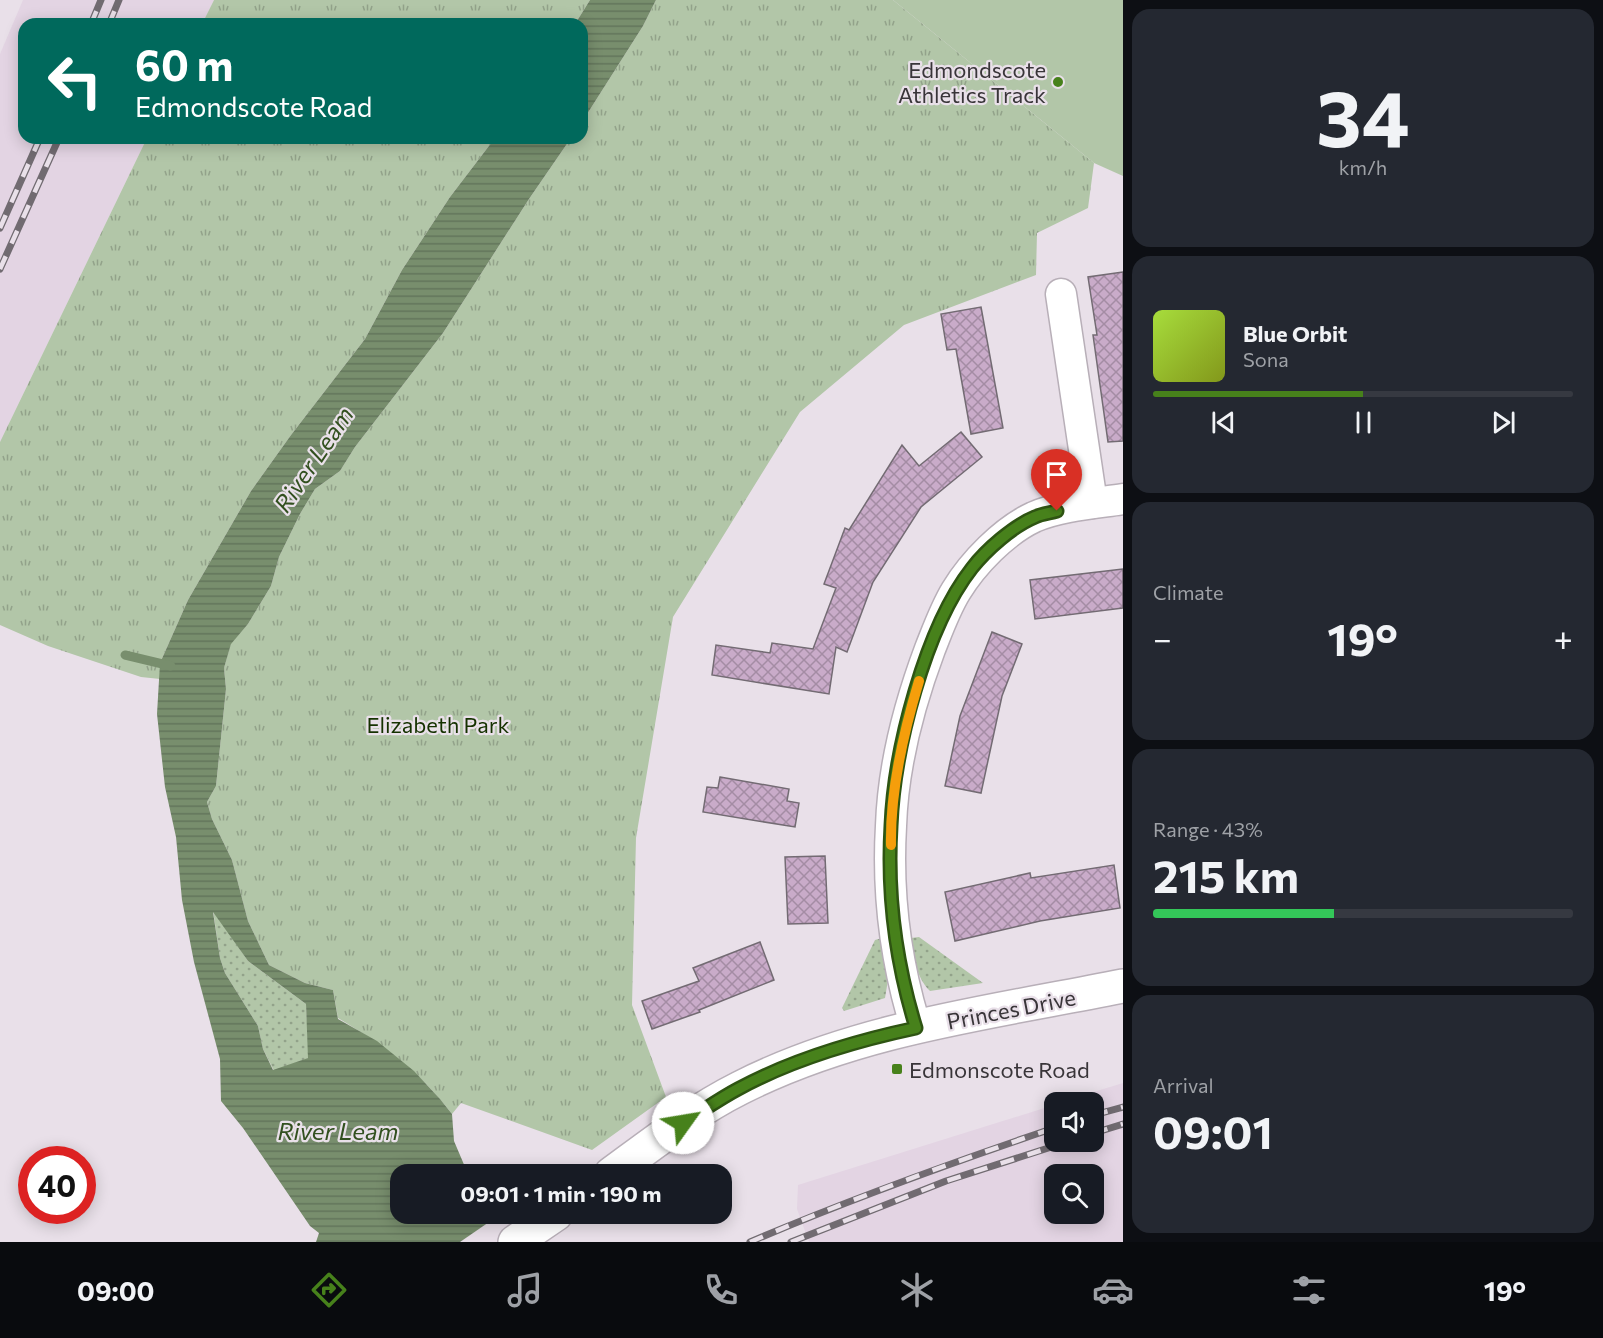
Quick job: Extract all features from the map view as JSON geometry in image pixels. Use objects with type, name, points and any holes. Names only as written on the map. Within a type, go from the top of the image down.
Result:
[{"type":"street","points":[[1061,294],[1092,503]]},
{"type":"street","points":[[916,1028],[899,964],[892,902],[891,826],[896,776],[910,711],[940,621],[972,567],[994,544],[1034,517],[1092,503],[1123,499]]},
{"type":"street","name":"Princes Drive","points":[[625,1164],[657,1140],[739,1088],[835,1049],[916,1028],[1123,986]]},
{"type":"street","points":[[515,1242],[541,1224]]},
{"type":"shaded area","points":[[23,0],[214,0],[205,18],[18,18],[18,144],[144,144],[0,442],[0,54]]},
{"type":"shaded area","points":[[1123,1083],[1123,1242],[809,1242],[797,1209],[798,1185],[1044,1108],[1044,1152],[1104,1152],[1104,1092],[1094,1092]]},
{"type":"green space","points":[[214,0],[590,0],[579,18],[205,18]]},
{"type":"green space","name":"Elizabeth Park","points":[[656,0],[893,0],[1094,163],[1088,208],[1037,233],[1036,275],[904,325],[800,412],[673,617],[636,838],[632,1005],[666,1097],[592,1150],[461,1103],[452,1114],[427,1085],[400,1060],[338,1018],[333,990],[305,983],[269,965],[248,921],[232,860],[212,819],[207,802],[216,786],[226,689],[224,668],[231,643],[248,624],[271,586],[279,557],[300,514],[315,489],[340,471],[355,447],[443,333],[567,144],[588,144],[588,113],[643,26]]},
{"type":"green space","name":"Edmondscote Athletics Track","points":[[893,0],[1123,0],[1123,176],[1094,163]]},
{"type":"green space","points":[[144,144],[490,144],[450,197],[402,270],[365,339],[251,491],[188,600],[160,663],[160,679],[141,677],[48,646],[0,625],[0,442]]},
{"type":"green space","points":[[213,910],[248,961],[306,1004],[309,1058],[274,1071],[263,1049],[258,1026],[225,973],[220,958]]},
{"type":"green space","points":[[919,937],[983,983],[930,991],[918,973],[915,960],[911,938]]},
{"type":"green space","points":[[882,938],[888,980],[885,998],[844,1011],[842,1008],[875,940]]},
{"type":"water","points":[[590,0],[656,0],[643,26],[588,113],[588,18],[579,18]]},
{"type":"water","name":"River Leam","points":[[490,144],[567,144],[443,333],[355,447],[340,471],[315,489],[300,514],[279,557],[271,586],[248,624],[231,644],[224,668],[226,689],[216,786],[207,802],[212,819],[232,860],[248,921],[269,965],[305,983],[333,990],[338,1019],[377,1041],[414,1071],[452,1114],[454,1141],[464,1164],[390,1164],[390,1224],[490,1224],[500,1242],[316,1242],[319,1233],[310,1226],[243,1128],[221,1101],[220,1059],[194,962],[182,900],[176,837],[165,787],[157,714],[160,663],[188,600],[251,491],[365,339],[402,270],[450,197]],"holes":[[[213,912],[248,961],[306,1004],[308,1058],[273,1070],[263,1049],[258,1026],[225,973],[220,958]]]},
{"type":"pier","points":[[486,1224],[494,1224],[503,1242],[460,1242]]},
{"type":"building","points":[[1123,272],[1123,441],[1108,442],[1093,335],[1097,335],[1088,277]]},
{"type":"building","points":[[981,307],[1003,428],[971,434],[956,349],[947,350],[941,314]]},
{"type":"building","points":[[961,432],[982,457],[921,507],[873,582],[847,652],[836,647],[829,694],[712,675],[716,645],[770,653],[772,643],[813,649],[836,588],[824,584],[845,528],[849,530],[902,445],[919,466]]},
{"type":"building","points":[[1123,569],[1123,608],[1035,619],[1030,580]]},
{"type":"building","points":[[992,632],[1022,644],[1002,696],[981,793],[945,786],[960,716]]},
{"type":"building","points":[[720,777],[789,789],[787,801],[799,803],[795,827],[703,812],[707,787],[718,788]]},
{"type":"building","points":[[825,856],[828,923],[788,924],[785,857]]},
{"type":"building","points":[[1114,865],[1120,908],[1040,921],[955,941],[945,892],[1030,873],[1031,878]]},
{"type":"building","points":[[760,942],[774,980],[699,1010],[700,1012],[652,1029],[642,1001],[699,981],[693,968]]},
{"type":"waterway","points":[[125,655],[171,666]]},
{"type":"railway","points":[[94,18],[101,0]]},
{"type":"railway","points":[[112,18],[119,0]]},
{"type":"railway","points":[[0,228],[37,144]]},
{"type":"railway","points":[[0,269],[56,144]]},
{"type":"railway","points":[[1104,1112],[1123,1107]]},
{"type":"railway","points":[[1104,1130],[1123,1124]]},
{"type":"railway","points":[[750,1242],[901,1182],[1044,1132]]},
{"type":"railway","points":[[791,1242],[946,1181],[1044,1149]]},
{"type":"slow traffic","points":[[891,845],[896,776],[919,681]]},
{"type":"place","name":"Edmondscote Athletics Track","points":[[1058,82]]},
{"type":"place","name":"Edmonscote Road","points":[[897,1069]]},
{"type":"route","points":[[683,1123],[739,1088],[803,1061],[835,1049],[916,1028],[899,964],[892,902],[891,826],[896,776],[910,711],[940,621],[972,567],[994,544],[1034,517],[1057,511]]}]
